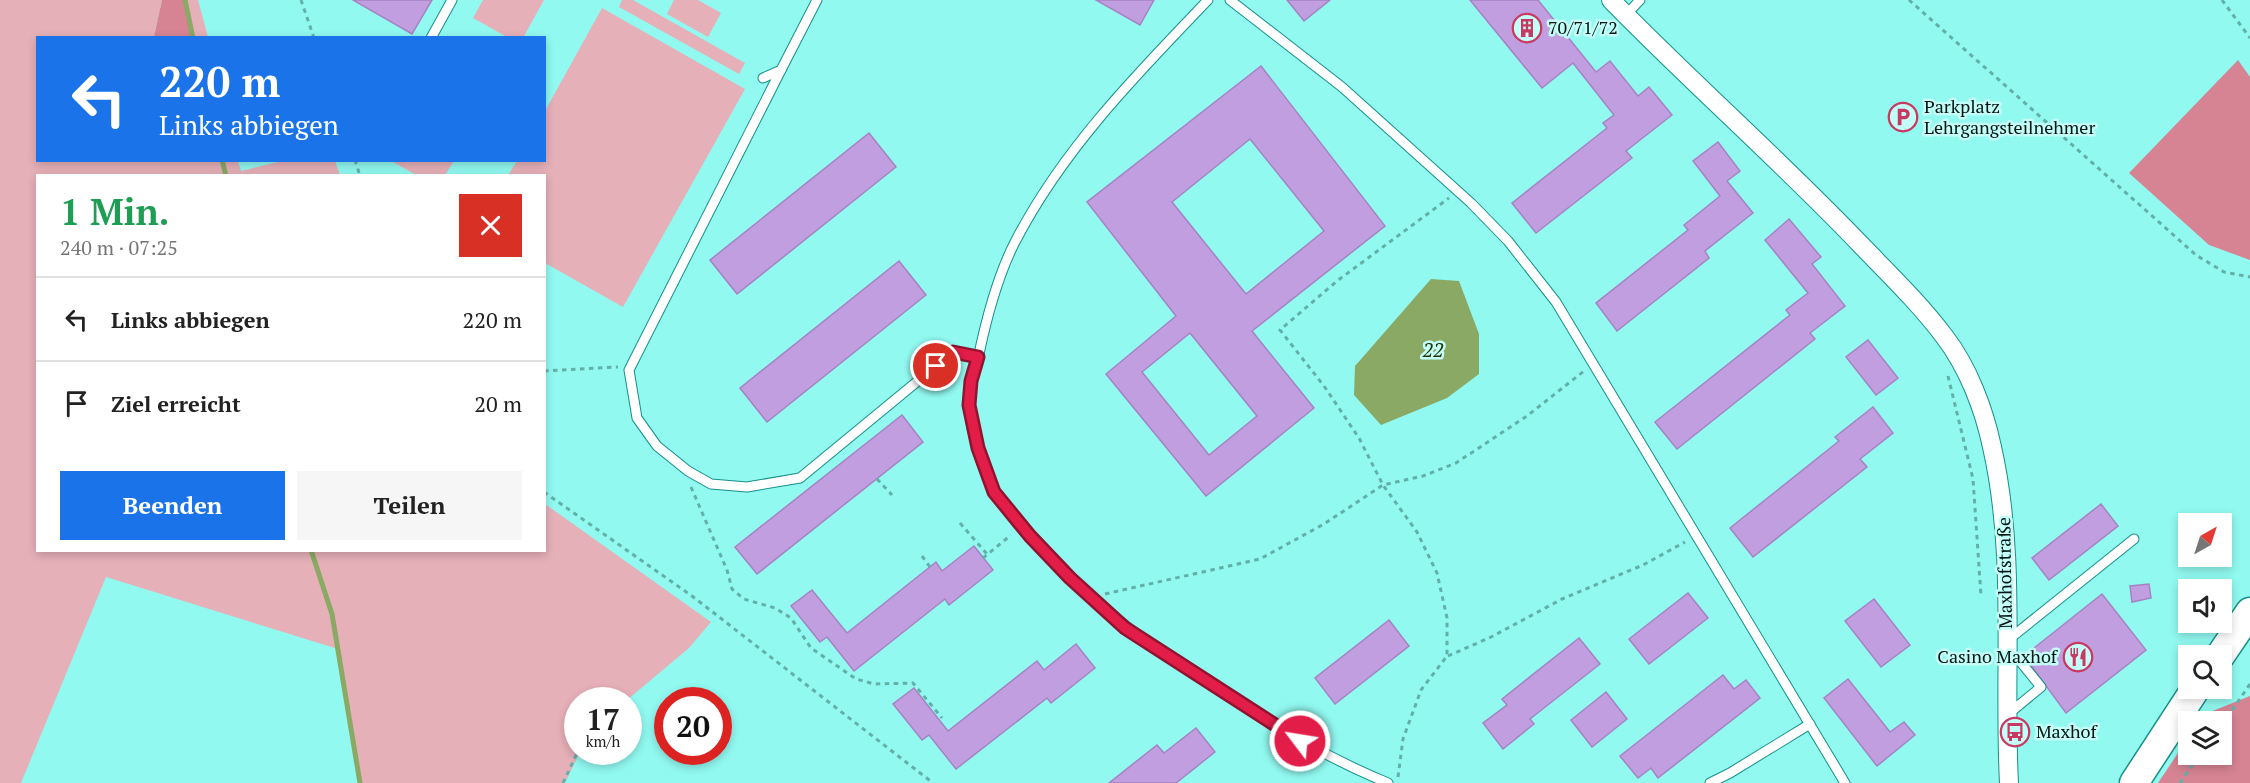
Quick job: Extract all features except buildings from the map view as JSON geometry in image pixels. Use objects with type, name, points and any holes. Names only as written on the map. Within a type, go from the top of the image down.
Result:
[{"type":"main road","points":[[2228,645],[2250,612]]},
{"type":"main road","points":[[2134,783],[2189,699]]},
{"type":"street","name":"Maxhofstraße","points":[[1611,0],[1794,176],[1898,284],[1946,337],[1978,397],[1992,446],[2006,520],[2006,717],[2009,783]]},
{"type":"lane","points":[[432,36],[452,0]]},
{"type":"lane","points":[[816,0],[630,370],[637,418],[657,446],[682,466],[711,484],[747,487],[800,478],[953,352],[978,357]]},
{"type":"lane","points":[[1208,0],[1110,103],[1060,167],[1014,243],[991,301],[971,381],[969,405],[978,448],[994,492],[1022,526],[1125,628],[1282,730],[1336,762],[1388,783]]},
{"type":"lane","points":[[1230,0],[1342,87],[1458,192],[1508,242],[1556,302],[1845,783]]},
{"type":"lane","points":[[1626,15],[1640,0]]},
{"type":"lane","points":[[763,78],[781,70]]},
{"type":"lane","points":[[2006,641],[2134,539]]},
{"type":"lane","points":[[2006,660],[2019,660],[2041,687],[2006,717]]},
{"type":"lane","points":[[1710,783],[1810,724]]},
{"type":"path","points":[[301,0],[313,36]]},
{"type":"path","points":[[1909,0],[2196,255],[2224,272],[2250,277]]},
{"type":"path","points":[[2222,0],[2250,38]]},
{"type":"path","points":[[1447,656],[1447,618],[1437,573],[1417,532],[1383,485],[1359,438],[1324,386],[1280,330],[1346,275],[1458,192]]},
{"type":"path","points":[[1092,597],[1260,559],[1324,524],[1383,485],[1423,476],[1456,463],[1527,416],[1593,363]]},
{"type":"path","points":[[546,371],[632,366]]},
{"type":"path","points":[[1946,368],[1973,479],[1981,596]]},
{"type":"path","points":[[682,466],[727,570],[732,589],[744,599],[776,608],[790,618],[811,648],[856,680],[874,684],[913,683],[942,718]]},
{"type":"path","points":[[877,479],[892,495]]},
{"type":"path","points":[[546,493],[692,596],[933,783]]},
{"type":"path","points":[[960,523],[987,554]]},
{"type":"path","points":[[983,558],[1022,526]]},
{"type":"path","points":[[1397,783],[1403,739],[1421,690],[1447,656],[1491,637],[1562,599],[1643,565],[1697,535]]},
{"type":"path","points":[[922,556],[930,567]]},
{"type":"path","points":[[2232,711],[2250,684]]},
{"type":"path","points":[[562,783],[571,765]]},
{"type":"path","points":[[2180,783],[2192,765]]},
{"type":"shaded area","points":[[0,0],[162,0],[154,36],[36,36],[36,162],[238,162],[241,171],[278,162],[335,162],[340,174],[36,174],[36,552],[546,552],[546,505],[711,622],[689,648],[642,687],[564,687],[564,765],[574,765],[565,783],[360,783],[338,649],[106,577],[21,783],[0,783]]},
{"type":"shaded area","points":[[162,0],[184,0],[194,36],[154,36]]},
{"type":"shaded area","points":[[184,0],[198,0],[208,36],[194,36]]},
{"type":"shaded area","points":[[483,0],[544,0],[524,36],[505,36],[473,18]]},
{"type":"shaded area","points":[[622,0],[633,0],[745,63],[739,74],[619,7]]},
{"type":"shaded area","points":[[674,0],[698,0],[721,13],[708,37],[667,14]]},
{"type":"shaded area","points":[[602,8],[745,89],[623,307],[546,264],[546,174],[509,174],[516,162],[546,162],[546,109]]},
{"type":"shaded area","points":[[2238,60],[2250,77],[2250,260],[2209,245],[2129,173]]},
{"type":"shaded area","points":[[393,162],[453,162],[446,174],[414,174]]},
{"type":"shaded area","points":[[2250,696],[2250,783],[2158,783],[2178,753],[2178,765],[2232,765],[2232,711],[2212,711]]},
{"type":"water","name":"22","points":[[1431,279],[1459,281],[1479,334],[1479,374],[1447,398],[1381,425],[1354,395],[1355,366]]},
{"type":"waterway","points":[[185,0],[193,36]]},
{"type":"waterway","points":[[222,162],[226,174]]},
{"type":"waterway","points":[[312,552],[332,614],[360,783]]},
{"type":"place","name":"70/71/72","points":[[1527,28]]},
{"type":"place","name":"Parkplatz Lehrgangsteilnehmer","points":[[1903,117]]},
{"type":"place","name":"Casino Maxhof","points":[[2078,657]]},
{"type":"place","name":"Maxhof","points":[[2015,732]]},
{"type":"route","points":[[936,366],[953,352],[978,357],[971,381],[969,405],[978,448],[994,492],[1030,536],[1070,578],[1125,628],[1300,741]]}]
